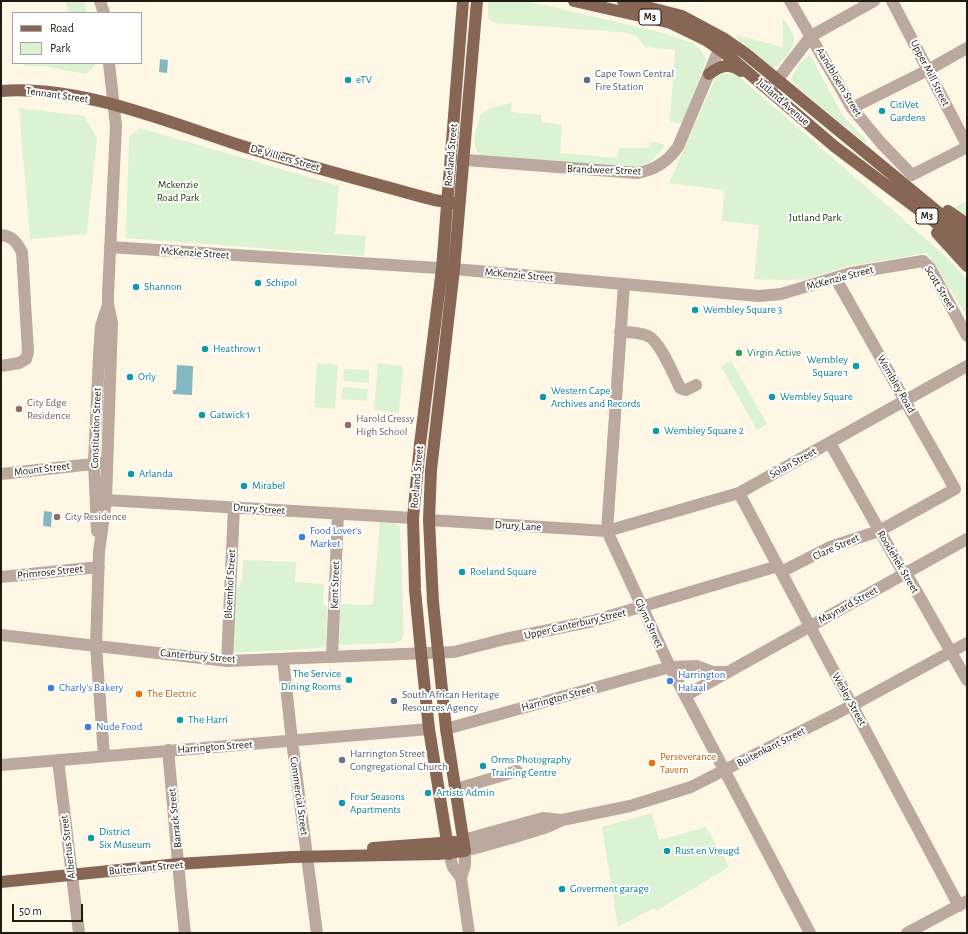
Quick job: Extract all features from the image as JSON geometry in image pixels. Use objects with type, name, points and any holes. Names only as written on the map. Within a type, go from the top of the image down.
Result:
[{"type":"main road","name":"Roeland Street","points":[[463,1],[451,158],[454,269],[431,470],[429,520],[433,595],[446,729],[464,846]]},
{"type":"main road","name":"Roeland Street","points":[[448,848],[429,729],[415,590],[413,518],[420,444],[442,269],[453,203],[464,159],[477,1]]},
{"type":"main road","name":"Jutland Avenue","points":[[574,1],[671,23],[721,43],[757,80],[834,146],[935,222],[967,250]]},
{"type":"main road","name":"Jutland Avenue","points":[[623,1],[682,16],[777,80],[967,236]]},
{"type":"main road","points":[[709,74],[718,67],[729,66],[735,67],[751,79],[757,80]]},
{"type":"main road","name":"Tennant Street","points":[[1,91],[30,89],[58,93],[113,105]]},
{"type":"main road","name":"De Villiers Street","points":[[113,105],[270,154],[453,203]]},
{"type":"main road","points":[[904,184],[934,201],[967,224]]},
{"type":"main road","points":[[913,205],[967,266]]},
{"type":"main road","name":"Buitenkant Street","points":[[1,882],[178,864],[464,846]]},
{"type":"street","points":[[100,1],[104,12]]},
{"type":"street","name":"Aandbloem Street","points":[[790,1],[852,108],[881,143],[912,175],[967,146]]},
{"type":"street","points":[[769,90],[811,36],[874,1]]},
{"type":"street","name":"Upper Mill Street","points":[[892,1],[967,146]]},
{"type":"street","name":"Brandweer Street","points":[[451,158],[637,173],[648,171],[667,160],[678,147],[721,43]]},
{"type":"street","points":[[852,108],[928,70],[967,48]]},
{"type":"street","name":"Constitution Street","points":[[104,756],[96,646],[99,552],[106,500],[112,323],[108,304],[116,126],[109,64]]},
{"type":"street","points":[[1,235],[12,238],[18,243],[22,252],[28,352],[26,359],[19,363],[1,366]]},
{"type":"street","name":"McKenzie Street","points":[[110,247],[454,269],[759,296],[781,294],[836,279],[851,273],[923,261]]},
{"type":"street","name":"Scott Street","points":[[923,261],[930,268],[967,336]]},
{"type":"street","name":"Wembley Road","points":[[836,279],[906,400],[955,489]]},
{"type":"street","name":"Glynn Street","points":[[624,284],[607,531],[670,667],[810,933]]},
{"type":"street","name":"Constitution Street","points":[[99,552],[95,516],[94,462],[101,326],[108,304]]},
{"type":"street","points":[[620,332],[639,333],[649,336],[661,351],[680,388],[686,390],[696,385]]},
{"type":"street","name":"Solan Street","points":[[607,531],[739,493],[967,366]]},
{"type":"street","name":"Roodehek Street","points":[[830,443],[879,531],[967,680]]},
{"type":"street","name":"Mount Street","points":[[1,474],[94,462],[107,463]]},
{"type":"street","name":"Clare Street","points":[[780,569],[830,548],[879,531],[955,489]]},
{"type":"street","name":"Wesley Street","points":[[739,493],[809,626],[963,903]]},
{"type":"street","name":"Drury Street","points":[[106,500],[413,518]]},
{"type":"street","name":"Bloemhof Street","points":[[227,661],[234,507]]},
{"type":"street","name":"Kent Street","points":[[332,656],[338,514]]},
{"type":"street","name":"Drury Lane","points":[[429,520],[607,531]]},
{"type":"street","name":"Maynard Street","points":[[685,696],[967,539]]},
{"type":"street","name":"Primrose Street","points":[[1,577],[98,567]]},
{"type":"street","name":"Upper Canterbury Street","points":[[421,652],[460,652],[505,639],[593,621],[780,569]]},
{"type":"street","name":"Canterbury Street","points":[[1,635],[227,661],[421,652]]},
{"type":"street","name":"Buitenkant Street","points":[[464,846],[543,818],[562,820],[630,806],[691,787],[853,705],[967,643]]},
{"type":"street","name":"Commercial Street","points":[[283,658],[292,741],[317,933]]},
{"type":"street","points":[[670,667],[697,666],[713,672],[730,672]]},
{"type":"street","name":"Harrington Street","points":[[446,729],[670,667]]},
{"type":"street","name":"Harrington Street","points":[[1,765],[429,729]]},
{"type":"street","name":"Barrack Street","points":[[168,750],[185,933]]},
{"type":"street","name":"Albertus Street","points":[[58,760],[79,933]]},
{"type":"street","points":[[456,788],[517,771]]},
{"type":"street","name":"Roeland Street","points":[[460,878],[465,865],[464,846]]},
{"type":"street","name":"Roeland Street","points":[[448,848],[453,867],[460,878],[469,933]]},
{"type":"street","points":[[907,933],[963,903]]},
{"type":"green space","points":[[65,1],[84,1],[87,12],[66,12],[68,9]]},
{"type":"green space","points":[[488,1],[527,1],[663,33],[692,43],[701,50],[706,61],[684,119],[680,124],[670,121],[675,50],[645,47],[637,36],[622,32],[494,23],[488,18]]},
{"type":"green space","points":[[783,18],[792,33],[794,39],[793,44],[788,55],[776,67],[768,68],[738,43],[736,35],[783,47]]},
{"type":"green space","points":[[810,55],[843,116],[865,139],[866,144],[794,85],[791,79],[794,72],[801,62]]},
{"type":"green space","points":[[23,64],[95,64],[95,66],[86,74],[45,66],[24,66]]},
{"type":"green space","name":"Jutland Park","points":[[731,73],[738,76],[934,246],[967,278],[967,316],[927,253],[850,266],[807,279],[754,279],[759,225],[722,221],[724,190],[669,183],[715,79],[723,74]]},
{"type":"green space","points":[[512,103],[511,112],[541,115],[541,122],[562,125],[560,153],[617,158],[619,148],[648,148],[650,141],[665,145],[651,160],[643,165],[632,168],[480,155],[475,146],[475,135],[481,114],[494,107]]},
{"type":"green space","points":[[19,108],[84,116],[97,138],[87,234],[30,239]]},
{"type":"green space","name":"Mckenzie Road Park","points":[[140,128],[339,186],[335,234],[366,236],[364,256],[126,238],[129,137]]},
{"type":"green space","points":[[967,201],[967,222],[949,210]]},
{"type":"green space","points":[[731,361],[767,424],[757,430],[721,366]]},
{"type":"green space","points":[[317,363],[338,365],[335,409],[314,407]]},
{"type":"green space","points":[[378,363],[403,366],[399,413],[374,410]]},
{"type":"green space","points":[[344,369],[369,370],[369,383],[343,381]]},
{"type":"green space","points":[[343,387],[368,389],[367,401],[342,399]]},
{"type":"green space","points":[[380,521],[394,522],[400,528],[404,635],[402,640],[396,643],[337,645],[341,604],[373,605]]},
{"type":"green space","points":[[243,560],[296,562],[295,582],[324,584],[323,604],[327,606],[326,646],[318,648],[236,653],[233,651],[236,592],[242,580]]},
{"type":"green space","points":[[652,813],[659,840],[706,827],[729,867],[656,911],[654,908],[618,927],[602,827]]},
{"type":"water","points":[[160,59],[168,60],[167,73],[159,72]]},
{"type":"water","points":[[177,365],[193,366],[192,395],[173,394],[173,390],[176,390]]},
{"type":"water","points":[[44,511],[52,512],[51,527],[43,526]]},
{"type":"place","name":"eTV","points":[[348,80]]},
{"type":"place","name":"Cape Town Central Fire Station","points":[[587,80]]},
{"type":"place","name":"CitiVet Gardens","points":[[882,111]]},
{"type":"place","name":"Schipol","points":[[258,283]]},
{"type":"place","name":"Shannon","points":[[136,287]]},
{"type":"place","name":"Wembley Square 3","points":[[695,310]]},
{"type":"place","name":"Heathrow 1","points":[[205,349]]},
{"type":"place","name":"Virgin Active","points":[[739,353]]},
{"type":"place","name":"Wembley Square 1","points":[[856,366]]},
{"type":"place","name":"Orly","points":[[130,377]]},
{"type":"place","name":"Western Cape Archives and Records","points":[[543,397]]},
{"type":"place","name":"Wembley Square","points":[[772,397]]},
{"type":"place","name":"City Edge Residence","points":[[19,409]]},
{"type":"place","name":"Gatwick 1","points":[[202,415]]},
{"type":"place","name":"Harold Cressy High School","points":[[348,425]]},
{"type":"place","name":"Wembley Square 2","points":[[656,431]]},
{"type":"place","name":"Arlanda","points":[[131,474]]},
{"type":"place","name":"Mirabel","points":[[244,486]]},
{"type":"place","name":"City Residence","points":[[57,517]]},
{"type":"place","name":"Food Lover's Market","points":[[302,537]]},
{"type":"place","name":"Roeland Square","points":[[462,572]]},
{"type":"place","name":"The Service Dining Rooms","points":[[349,680]]},
{"type":"place","name":"Harrington Halaal","points":[[670,681]]},
{"type":"place","name":"Charly's Bakery","points":[[51,688]]},
{"type":"place","name":"The Electric","points":[[139,694]]},
{"type":"place","name":"South African Heritage Resources Agency","points":[[394,701]]},
{"type":"place","name":"The Harri","points":[[180,720]]},
{"type":"place","name":"Nude Food","points":[[88,727]]},
{"type":"place","name":"Harrington Street Congregational Church","points":[[342,760]]},
{"type":"place","name":"Perseverance Tavern","points":[[652,763]]},
{"type":"place","name":"Orms Photography Training Centre","points":[[483,766]]},
{"type":"place","name":"Artists Admin","points":[[428,793]]},
{"type":"place","name":"Four Seasons Apartments","points":[[342,803]]},
{"type":"place","name":"District Six Museum","points":[[91,838]]},
{"type":"place","name":"Rust en Vreugd","points":[[667,851]]},
{"type":"place","name":"Goverment garage","points":[[562,889]]}]
